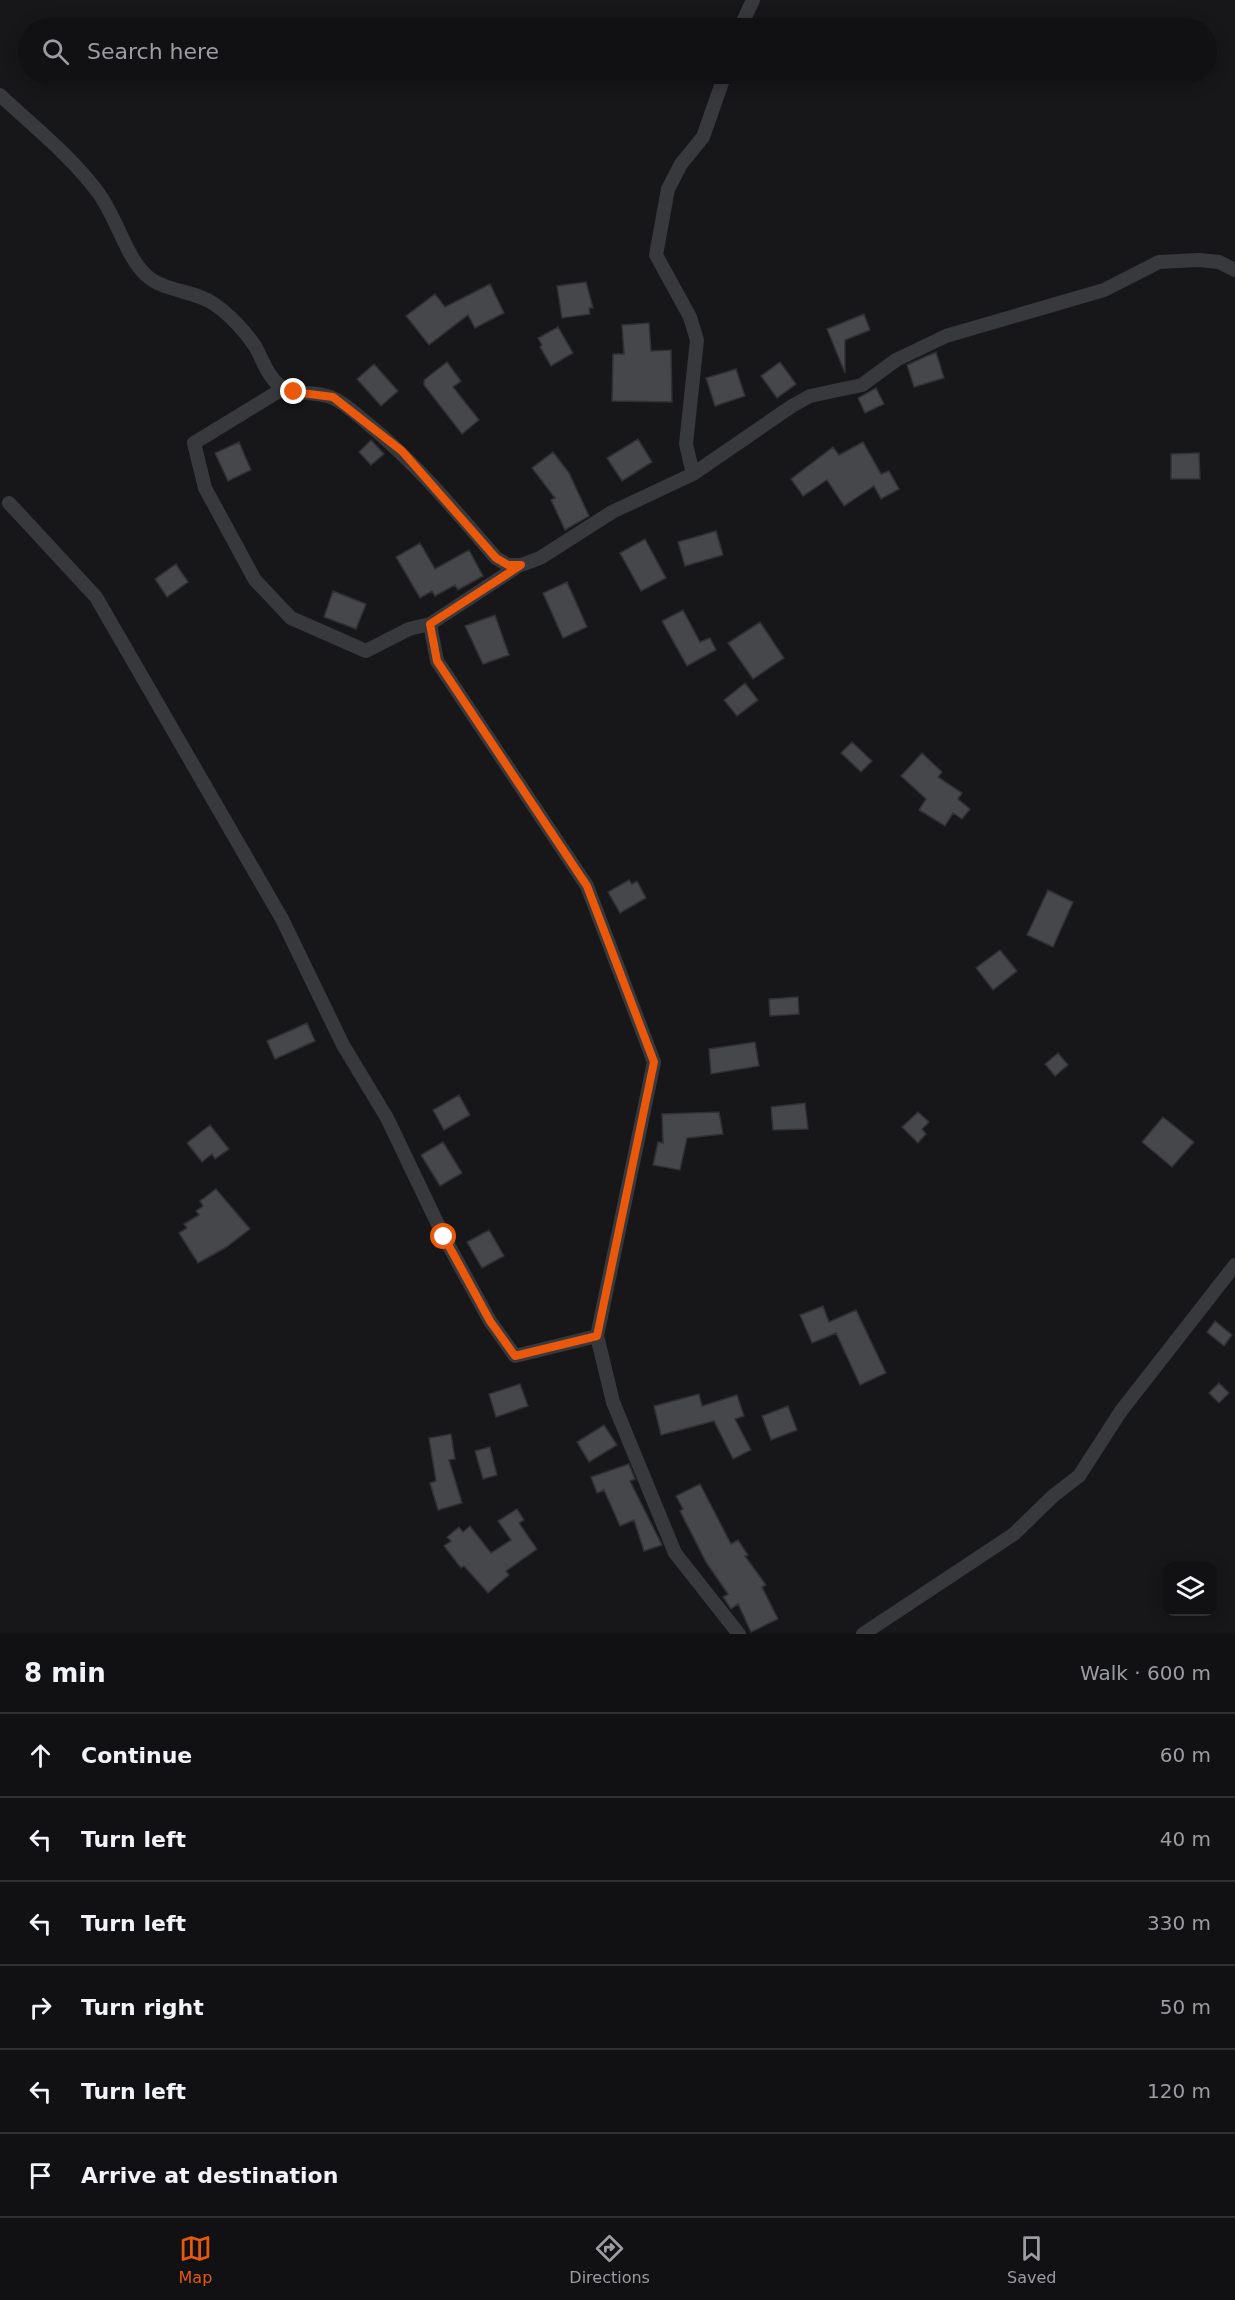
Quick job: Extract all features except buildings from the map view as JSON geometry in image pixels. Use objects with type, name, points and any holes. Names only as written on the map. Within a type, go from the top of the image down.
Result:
[{"type":"street","points":[[745,18],[753,0]]},
{"type":"street","points":[[693,474],[686,444],[697,340],[690,317],[656,255],[668,189],[681,164],[703,137],[722,84]]},
{"type":"street","points":[[0,95],[72,162],[97,190],[112,213],[135,262],[146,276],[157,283],[199,296],[213,304],[254,344],[272,377],[284,388],[294,392],[333,397],[346,406],[402,451],[496,558],[508,565],[521,565]]},
{"type":"street","points":[[284,388],[194,443],[205,488],[255,580],[291,618],[366,651],[409,629],[430,624],[521,565],[540,558],[612,512],[693,474],[810,396],[862,385],[896,360],[946,336],[1104,290],[1159,262],[1199,260],[1219,262],[1235,270]]},
{"type":"street","points":[[9,503],[96,597],[282,919],[343,1045],[387,1118],[444,1237],[490,1321],[515,1356],[597,1336]]},
{"type":"street","points":[[430,624],[437,661],[587,886],[654,1062],[597,1336],[613,1402],[675,1553],[739,1634]]},
{"type":"street","points":[[863,1634],[1014,1534],[1053,1496],[1079,1476],[1121,1411],[1235,1265]]},
{"type":"route","points":[[294,392],[333,397],[346,406],[402,451],[496,558],[508,565],[521,565],[430,624],[437,661],[488,733],[587,886],[629,990],[654,1062],[597,1336],[515,1356],[490,1321],[444,1237]]}]
